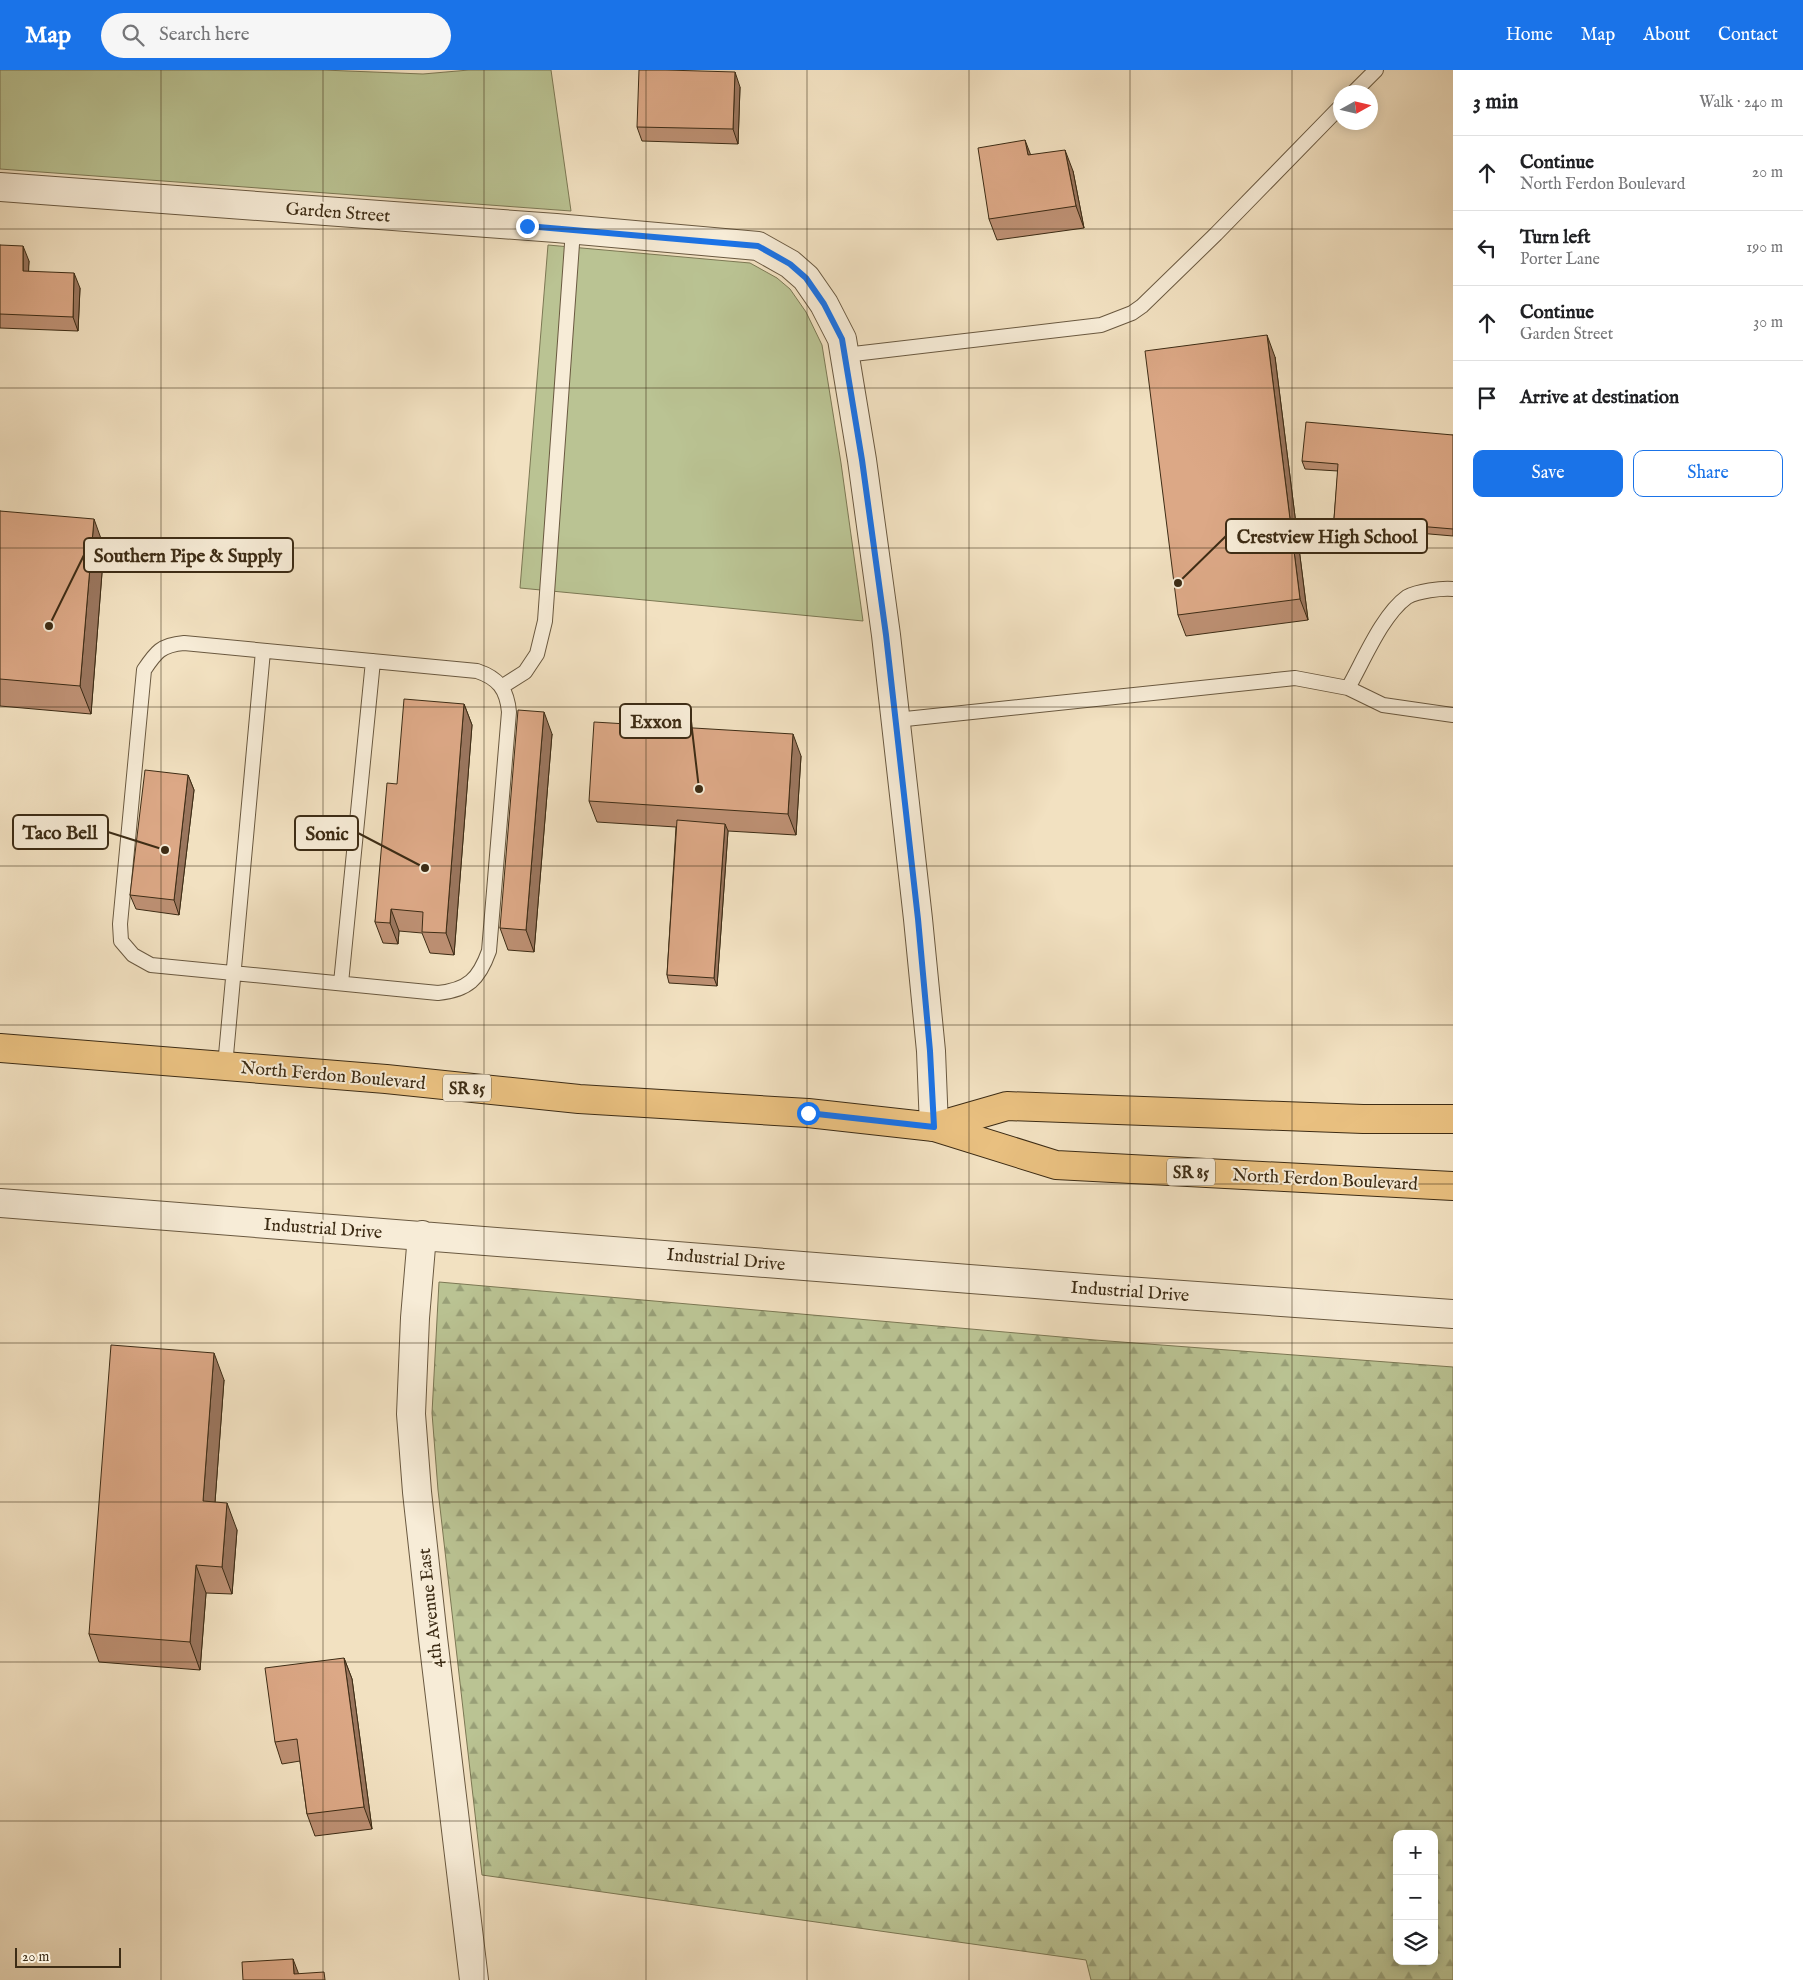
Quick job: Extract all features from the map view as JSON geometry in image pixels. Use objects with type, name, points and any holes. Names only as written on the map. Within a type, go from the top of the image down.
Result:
[{"type":"main road","name":"North Ferdon Boulevard","points":[[0,1048],[386,1079],[578,1099],[808,1113],[934,1127],[1056,1166],[1453,1186]]},
{"type":"main road","name":"North Ferdon Boulevard","points":[[934,1127],[1007,1106],[1363,1119],[1453,1118]]},
{"type":"street","name":"Garden Street","points":[[0,187],[677,238],[758,246],[790,264],[806,278],[824,304],[842,339],[845,355],[885,626],[896,720],[928,1023],[934,1127]]},
{"type":"street","name":"Industrial Drive","points":[[0,1203],[1098,1289],[1453,1314]]},
{"type":"street","name":"4th Avenue East","points":[[422,1235],[415,1318],[412,1414],[417,1492],[474,1980]]},
{"type":"lane","points":[[1361,85],[1376,70]]},
{"type":"lane","points":[[845,355],[1102,326],[1132,313],[1142,306],[1223,227],[1333,114]]},
{"type":"lane","points":[[503,686],[524,672],[537,654],[545,621],[573,230]]},
{"type":"lane","points":[[1348,688],[1387,618],[1408,597],[1440,588],[1453,589]]},
{"type":"lane","points":[[184,643],[477,671],[489,675],[503,686],[508,700],[509,712],[489,951],[483,968],[473,982],[454,991],[438,993],[151,964],[133,955],[121,941],[120,924],[144,670],[154,654],[169,645],[184,643]]},
{"type":"lane","points":[[225,1066],[264,651]]},
{"type":"lane","points":[[341,983],[373,662]]},
{"type":"lane","points":[[896,720],[1296,678],[1348,688],[1383,705],[1453,715]]},
{"type":"green space","points":[[0,70],[323,70],[423,74],[469,70],[551,70],[571,211],[0,169]]},
{"type":"green space","points":[[548,245],[750,263],[777,278],[790,289],[806,312],[822,345],[863,621],[520,588]]},
{"type":"green space","points":[[439,1282],[1095,1340],[1453,1367],[1453,1980],[1091,1980],[1086,1960],[482,1875],[438,1490],[432,1413]]},
{"type":"building","points":[[639,70],[735,72],[733,129],[637,127]]},
{"type":"building","points":[[1025,140],[1028,155],[1065,150],[1076,206],[989,219],[978,148]]},
{"type":"building","points":[[0,245],[23,246],[23,271],[74,273],[73,317],[0,314]]},
{"type":"building","points":[[1267,335],[1300,599],[1178,615],[1145,351]]},
{"type":"building","points":[[1306,422],[1453,435],[1453,529],[1334,519],[1338,464],[1302,461]]},
{"type":"building","points":[[0,511],[94,519],[80,686],[0,679]]},
{"type":"building","points":[[404,699],[464,704],[446,933],[422,932],[423,912],[391,909],[390,923],[375,922],[387,783],[397,784]]},
{"type":"building","points":[[518,710],[544,712],[526,930],[500,928]]},
{"type":"building","points":[[594,722],[793,734],[788,814],[589,801]]},
{"type":"building","points":[[145,770],[188,775],[174,900],[130,895]]},
{"type":"building","points":[[677,820],[725,824],[714,978],[667,975]]},
{"type":"building","points":[[111,1345],[214,1353],[203,1501],[227,1503],[222,1567],[196,1565],[190,1642],[89,1634]]},
{"type":"building","points":[[344,1658],[364,1807],[307,1814],[297,1739],[275,1742],[265,1668]]},
{"type":"building","points":[[293,1959],[294,1974],[324,1972],[325,1980],[243,1980],[242,1962]]},
{"type":"place","name":"Crestview High School","points":[[1178,583]]},
{"type":"place","name":"Southern Pipe & Supply","points":[[49,626]]},
{"type":"place","name":"Exxon","points":[[699,789]]},
{"type":"place","name":"Taco Bell","points":[[165,850]]},
{"type":"place","name":"Sonic","points":[[425,868]]},
{"type":"route","points":[[527,226],[758,246],[790,264],[806,278],[824,304],[842,339],[862,460],[886,635],[918,919],[930,1051],[934,1127],[808,1113]]}]
